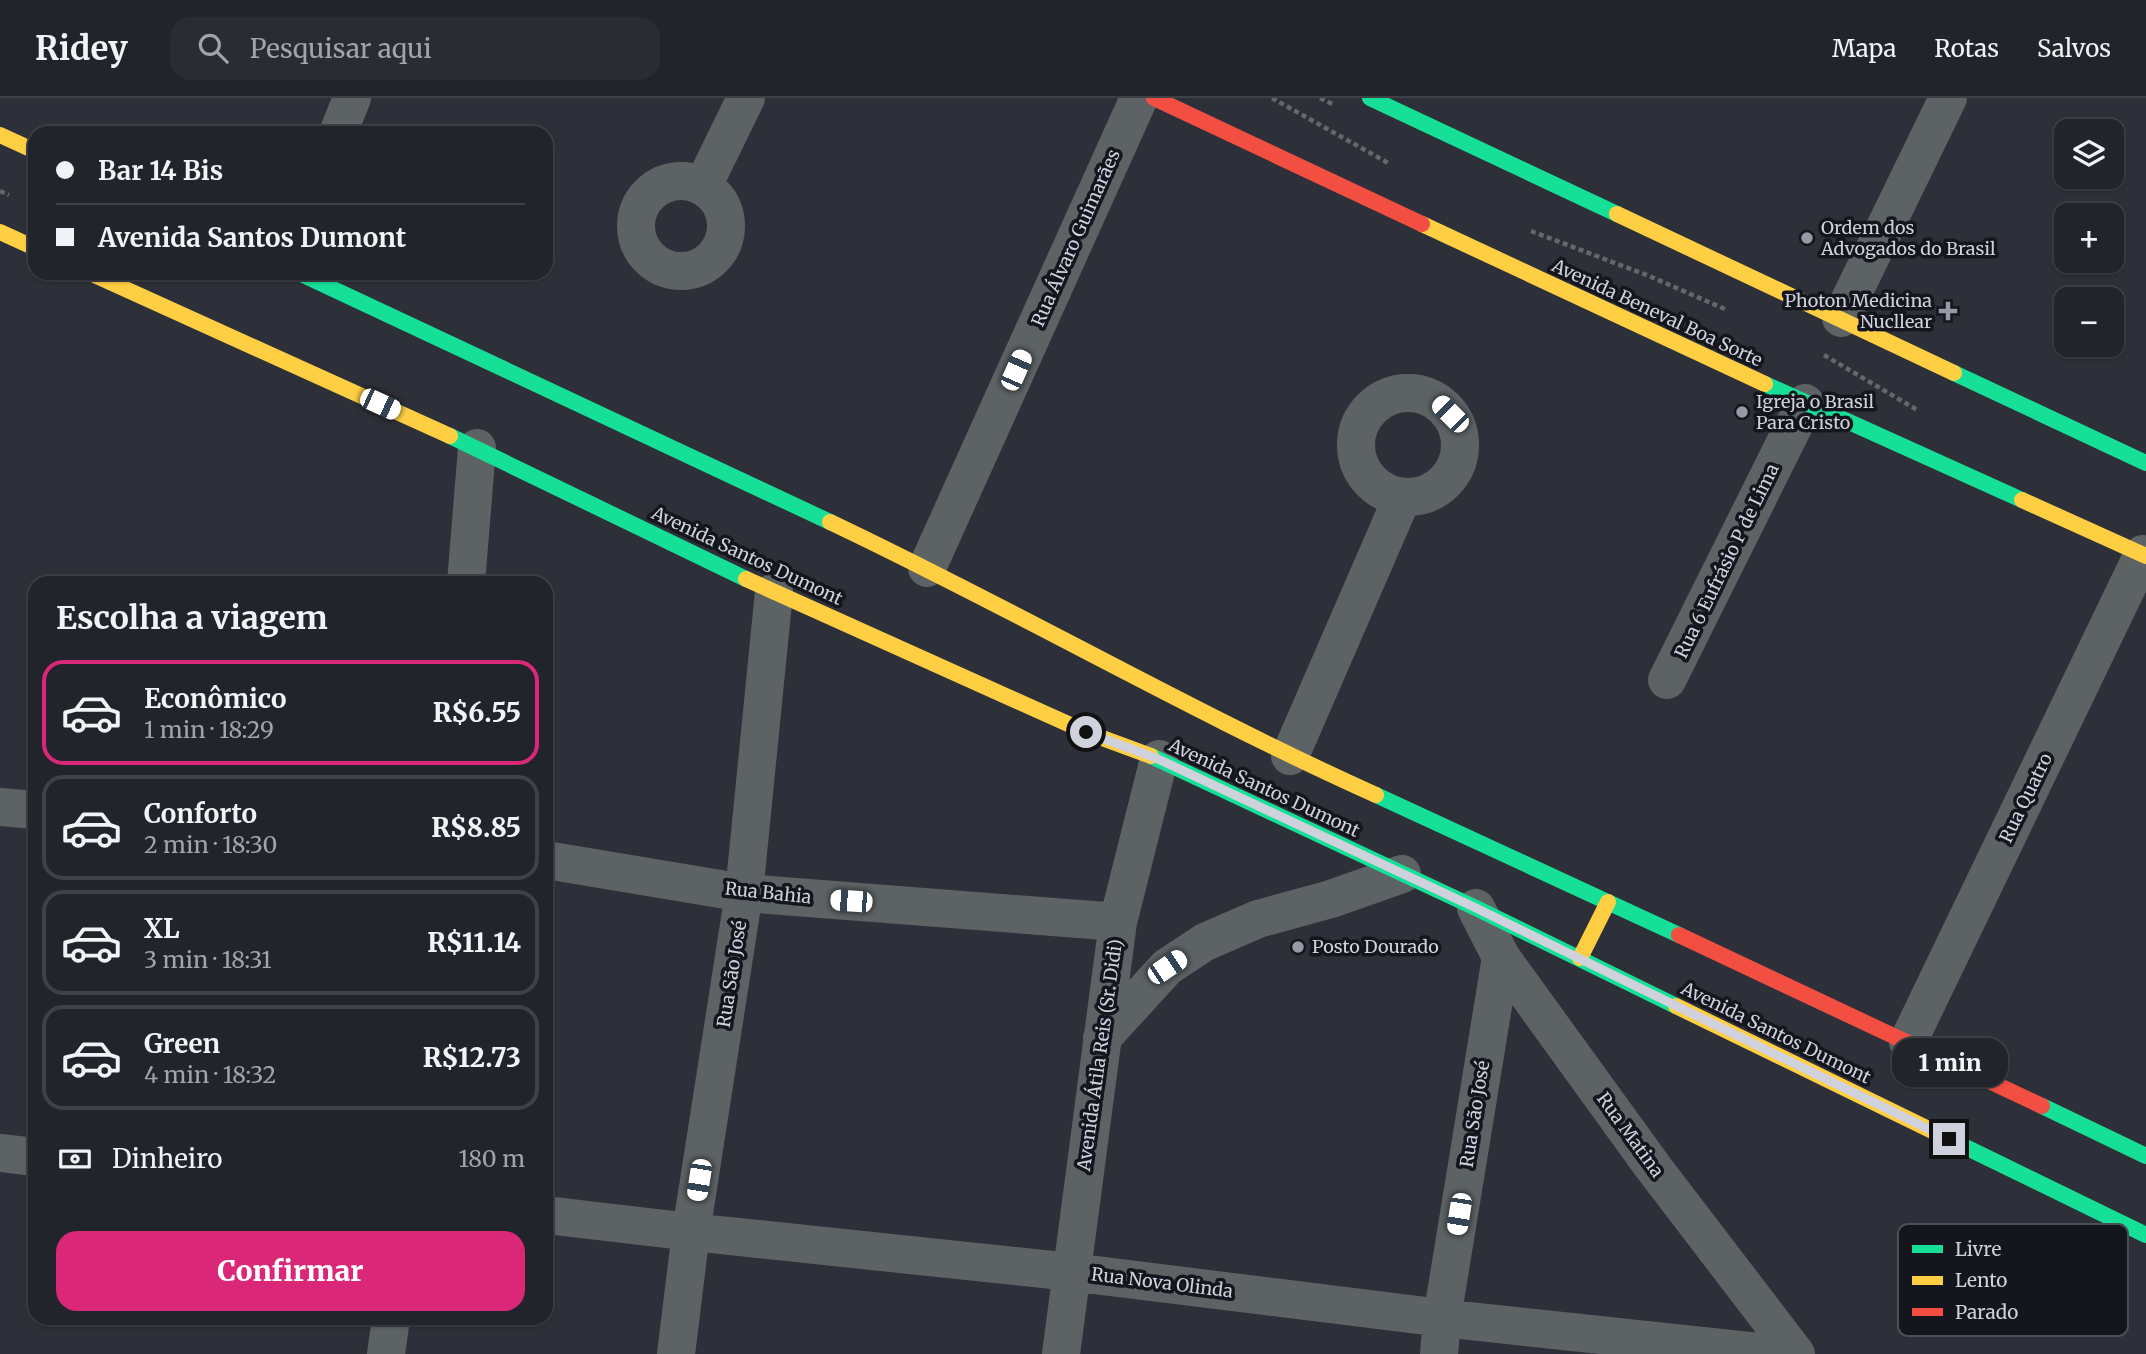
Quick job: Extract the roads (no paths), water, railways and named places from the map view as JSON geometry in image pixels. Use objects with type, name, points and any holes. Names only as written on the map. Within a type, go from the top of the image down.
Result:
[{"type":"main road","name":"Avenida Beneval Boa Sorte","points":[[1154,98],[1805,403],[2145,555]]},
{"type":"main road","points":[[1370,98],[2146,463]]},
{"type":"main road","points":[[0,135],[28,148]]},
{"type":"main road","points":[[0,232],[28,245]]},
{"type":"main road","name":"Avenida Santos Dumont","points":[[105,280],[477,448],[774,592],[1086,732],[1158,759],[1199,770],[1402,874],[1580,958],[2124,1224]]},
{"type":"main road","points":[[314,280],[927,569],[1222,728],[1290,756],[1608,901],[2146,1156]]},
{"type":"main road","points":[[1580,958],[1608,901]]},
{"type":"main road","name":"Avenida Santos Dumont","points":[[2128,1226],[2146,1235]]},
{"type":"street","points":[[341,126],[352,98]]},
{"type":"street","points":[[703,186],[746,98]]},
{"type":"street","name":"Rua Álvaro Guimarães","points":[[927,569],[1139,98]]},
{"type":"street","points":[[1841,318],[1948,98]]},
{"type":"street","name":"Rua 6 Eufrásio P de Lima","points":[[1667,680],[1805,403]]},
{"type":"street","points":[[467,576],[477,448]]},
{"type":"street","points":[[1290,756],[1402,498]]},
{"type":"street","name":"Rua Quatro","points":[[1908,1042],[2145,555]]},
{"type":"street","name":"Rua São José","points":[[676,1354],[691,1233],[744,892],[774,592]]},
{"type":"street","name":"Avenida Átila Reis (Sr. Didi)","points":[[1061,1354],[1118,922],[1158,759]]},
{"type":"street","points":[[0,807],[28,809]]},
{"type":"street","name":"Rua Bahia","points":[[553,861],[744,892],[1118,922]]},
{"type":"street","points":[[1102,1038],[1167,967],[1205,942],[1258,919],[1331,899],[1402,874]]},
{"type":"street","name":"Rua Matina","points":[[1476,908],[1501,957],[1653,1167],[1796,1354]]},
{"type":"street","name":"Rua São José","points":[[1441,1336],[1501,957]]},
{"type":"street","points":[[0,1153],[28,1156]]},
{"type":"street","name":"Rua Nova Olinda","points":[[553,1216],[691,1233],[1071,1272],[1441,1336],[1777,1354]]},
{"type":"street","points":[[386,1354],[390,1325]]},
{"type":"place","name":"Ordem dos Advogados do Brasil","points":[[1807,238]]},
{"type":"place","name":"Photon Medicina Nucllear","points":[[1948,311]]},
{"type":"place","name":"Igreja o Brasil Para Cristo","points":[[1742,412]]},
{"type":"place","name":"Posto Dourado","points":[[1298,947]]}]
